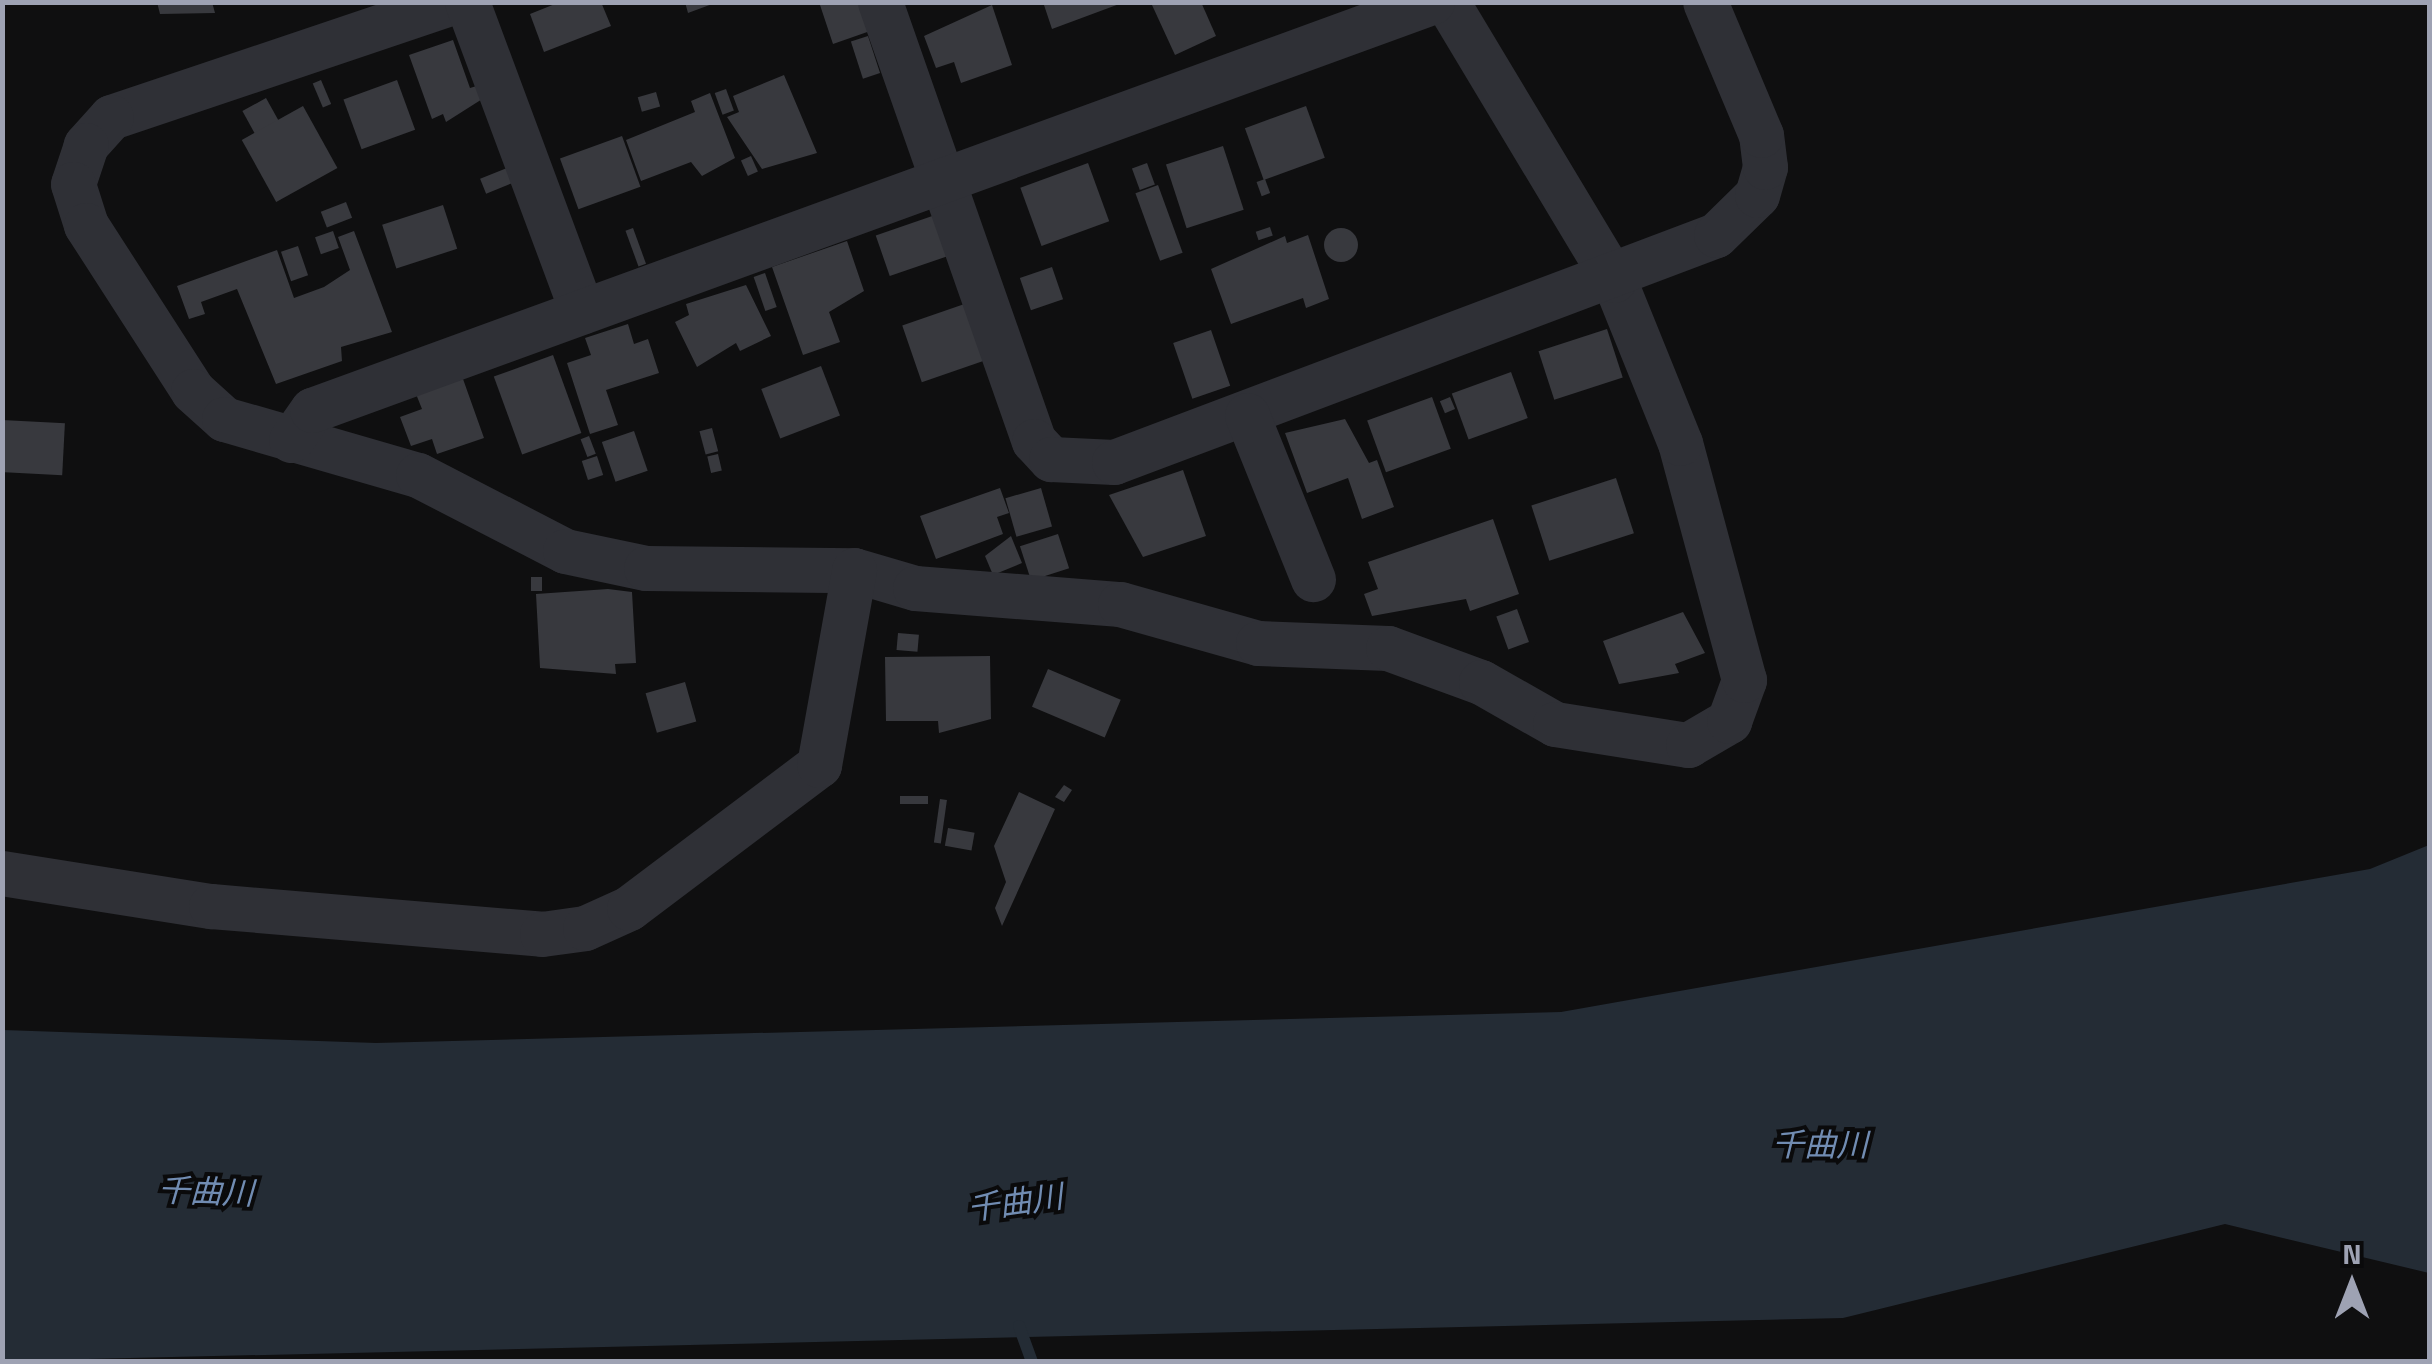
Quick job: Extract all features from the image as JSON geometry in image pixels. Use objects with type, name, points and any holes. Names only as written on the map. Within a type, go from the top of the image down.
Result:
[{"type":"street","points":[[454,2],[111,117],[86,146],[73,184],[86,225],[192,391],[224,419],[418,474],[565,551],[646,568],[854,570],[915,588],[1106,601],[1258,644],[1388,648],[1481,682],[1555,724],[1688,745],[1729,720],[1744,680],[1680,443],[1614,280],[1446,2]]},
{"type":"street","points":[[467,2],[582,311]]},
{"type":"street","points":[[880,2],[1034,440],[1051,459],[1114,462],[1614,280],[1716,235],[1757,194],[1761,134],[1705,2]]},
{"type":"street","points":[[291,440],[312,410],[1432,2]]},
{"type":"street","points":[[1247,415],[1313,579]]},
{"type":"street","points":[[2,873],[211,906],[542,934],[585,928],[629,908],[818,765],[854,570]]},
{"type":"water","name":"千曲川","points":[[2429,845],[2429,1273],[2225,1224],[1843,1318],[3,1361],[3,1030],[376,1043],[1561,1012],[2370,869]]},
{"type":"building","points":[[157,2],[212,2],[215,13],[160,14]]},
{"type":"building","points":[[560,2],[601,2],[611,26],[544,52],[530,14]]},
{"type":"building","points":[[685,2],[715,2],[715,3],[688,13]]},
{"type":"building","points":[[819,2],[863,2],[873,30],[833,44]]},
{"type":"building","points":[[1043,2],[1122,2],[1122,3],[1052,29]]},
{"type":"building","points":[[1201,2],[1216,36],[1175,55],[1152,5]]},
{"type":"building","points":[[992,5],[1012,65],[961,83],[954,62],[936,68],[924,36]]},
{"type":"building","points":[[868,36],[880,73],[863,79],[851,42]]},
{"type":"building","points":[[453,40],[470,88],[483,84],[487,96],[446,122],[443,114],[432,119],[409,55]]},
{"type":"building","points":[[784,75],[817,153],[762,169],[727,117],[739,112],[733,96]]},
{"type":"building","points":[[321,80],[331,104],[323,107],[313,84]]},
{"type":"building","points":[[397,80],[415,130],[362,149],[343,99]]},
{"type":"building","points":[[726,89],[734,111],[723,115],[715,93]]},
{"type":"building","points":[[656,92],[660,106],[642,112],[638,97]]},
{"type":"building","points":[[710,93],[735,158],[702,176],[691,162],[641,181],[626,140],[695,112],[691,101]]},
{"type":"building","points":[[266,98],[281,125],[257,138],[242,111]]},
{"type":"building","points":[[303,106],[337,168],[276,202],[242,140]]},
{"type":"building","points":[[1306,106],[1325,158],[1264,180],[1245,128]]},
{"type":"building","points":[[622,136],[640,187],[578,209],[560,159]]},
{"type":"building","points":[[1223,146],[1244,210],[1187,228],[1166,165]]},
{"type":"building","points":[[751,156],[758,172],[748,176],[741,160]]},
{"type":"building","points":[[1088,163],[1109,221],[1042,246],[1020,188]]},
{"type":"building","points":[[1147,163],[1155,185],[1140,190],[1132,168]]},
{"type":"building","points":[[507,168],[513,183],[486,194],[480,179]]},
{"type":"building","points":[[1265,179],[1270,193],[1262,196],[1257,182]]},
{"type":"building","points":[[1158,185],[1183,253],[1160,261],[1135,193]]},
{"type":"building","points":[[346,202],[352,218],[327,228],[321,212]]},
{"type":"building","points":[[443,205],[457,249],[396,269],[382,225]]},
{"type":"building","points":[[941,213],[955,254],[890,276],[876,235]]},
{"type":"building","points":[[1270,227],[1273,236],[1259,240],[1256,232]]},
{"type":"building","points":[[633,228],[646,264],[638,266],[625,231]]},
{"type":"building","points":[[1341,228],[1353,233],[1358,245],[1353,257],[1341,262],[1329,257],[1324,245],[1329,233]]},
{"type":"building","points":[[333,231],[339,248],[321,254],[315,237]]},
{"type":"building","points":[[354,231],[392,332],[341,347],[342,361],[276,384],[237,289],[201,302],[205,314],[189,319],[177,286],[277,250],[294,298],[324,287],[350,270],[338,237]]},
{"type":"building","points":[[1308,235],[1329,299],[1306,308],[1303,298],[1231,324],[1211,269],[1285,236],[1287,243]]},
{"type":"building","points":[[847,241],[864,291],[829,312],[840,342],[803,355],[772,267]]},
{"type":"building","points":[[298,246],[308,275],[291,281],[281,252]]},
{"type":"building","points":[[1052,267],[1063,299],[1031,310],[1020,278]]},
{"type":"building","points":[[765,273],[777,307],[765,311],[754,277]]},
{"type":"building","points":[[746,285],[771,336],[740,351],[736,343],[697,367],[675,322],[689,315],[686,304]]},
{"type":"building","points":[[976,300],[996,357],[922,382],[902,325]]},
{"type":"building","points":[[628,324],[634,344],[648,339],[659,373],[606,390],[618,425],[590,434],[567,363],[591,355],[585,338]]},
{"type":"building","points":[[1607,329],[1623,378],[1554,400],[1539,351]]},
{"type":"building","points":[[1211,330],[1230,386],[1192,399],[1173,343]]},
{"type":"building","points":[[553,355],[581,433],[522,455],[494,377]]},
{"type":"building","points":[[821,366],[840,415],[780,438],[761,389]]},
{"type":"building","points":[[1511,372],[1528,418],[1469,440],[1452,394]]},
{"type":"building","points":[[463,379],[484,438],[437,454],[432,439],[411,446],[400,417],[422,409],[416,394]]},
{"type":"building","points":[[1432,397],[1451,449],[1386,472],[1367,421]]},
{"type":"building","points":[[1450,397],[1455,409],[1445,413],[1440,401]]},
{"type":"building","points":[[1345,419],[1369,463],[1377,460],[1394,507],[1362,519],[1348,478],[1307,493],[1285,433]]},
{"type":"building","points":[[2,420],[65,423],[62,475],[2,472]]},
{"type":"building","points":[[712,428],[718,451],[706,455],[699,431]]},
{"type":"building","points":[[634,431],[648,471],[616,482],[602,442]]},
{"type":"building","points":[[589,436],[596,454],[587,457],[581,439]]},
{"type":"building","points":[[718,454],[722,471],[711,473],[707,456]]},
{"type":"building","points":[[597,456],[603,475],[588,480],[582,461]]},
{"type":"building","points":[[1183,470],[1206,536],[1143,557],[1109,495]]},
{"type":"building","points":[[1616,478],[1634,533],[1549,561],[1531,506]]},
{"type":"building","points":[[1000,488],[1009,513],[997,517],[1003,534],[936,559],[920,516]]},
{"type":"building","points":[[1041,488],[1052,526],[1016,537],[1005,498]]},
{"type":"building","points":[[1493,519],[1519,594],[1470,611],[1466,599],[1372,616],[1364,594],[1378,589],[1368,562]]},
{"type":"building","points":[[1058,534],[1069,568],[1031,581],[1020,546]]},
{"type":"building","points":[[1011,536],[1022,563],[993,575],[985,556]]},
{"type":"building","points":[[531,577],[542,577],[542,591],[531,591]]},
{"type":"building","points":[[608,589],[632,592],[636,663],[615,664],[616,674],[540,668],[536,594]]},
{"type":"building","points":[[1517,609],[1529,642],[1508,649],[1496,617]]},
{"type":"building","points":[[1683,612],[1705,653],[1675,664],[1679,673],[1619,684],[1603,641]]},
{"type":"building","points":[[898,633],[919,635],[917,652],[897,650]]},
{"type":"building","points":[[990,656],[991,719],[939,733],[938,721],[886,721],[885,657]]},
{"type":"building","points":[[1048,669],[1121,700],[1105,738],[1032,707]]},
{"type":"building","points":[[685,682],[696,721],[657,733],[646,693]]},
{"type":"building","points":[[1064,785],[1072,790],[1064,802],[1055,797]]},
{"type":"building","points":[[1019,792],[1055,809],[1002,926],[995,908],[1006,882],[994,846]]},
{"type":"building","points":[[900,796],[928,796],[928,804],[900,804]]},
{"type":"building","points":[[940,799],[947,800],[941,844],[934,843]]},
{"type":"building","points":[[948,828],[975,833],[971,850],[945,846]]},
{"type":"waterway","points":[[1019,1326],[1032,1362]]}]
